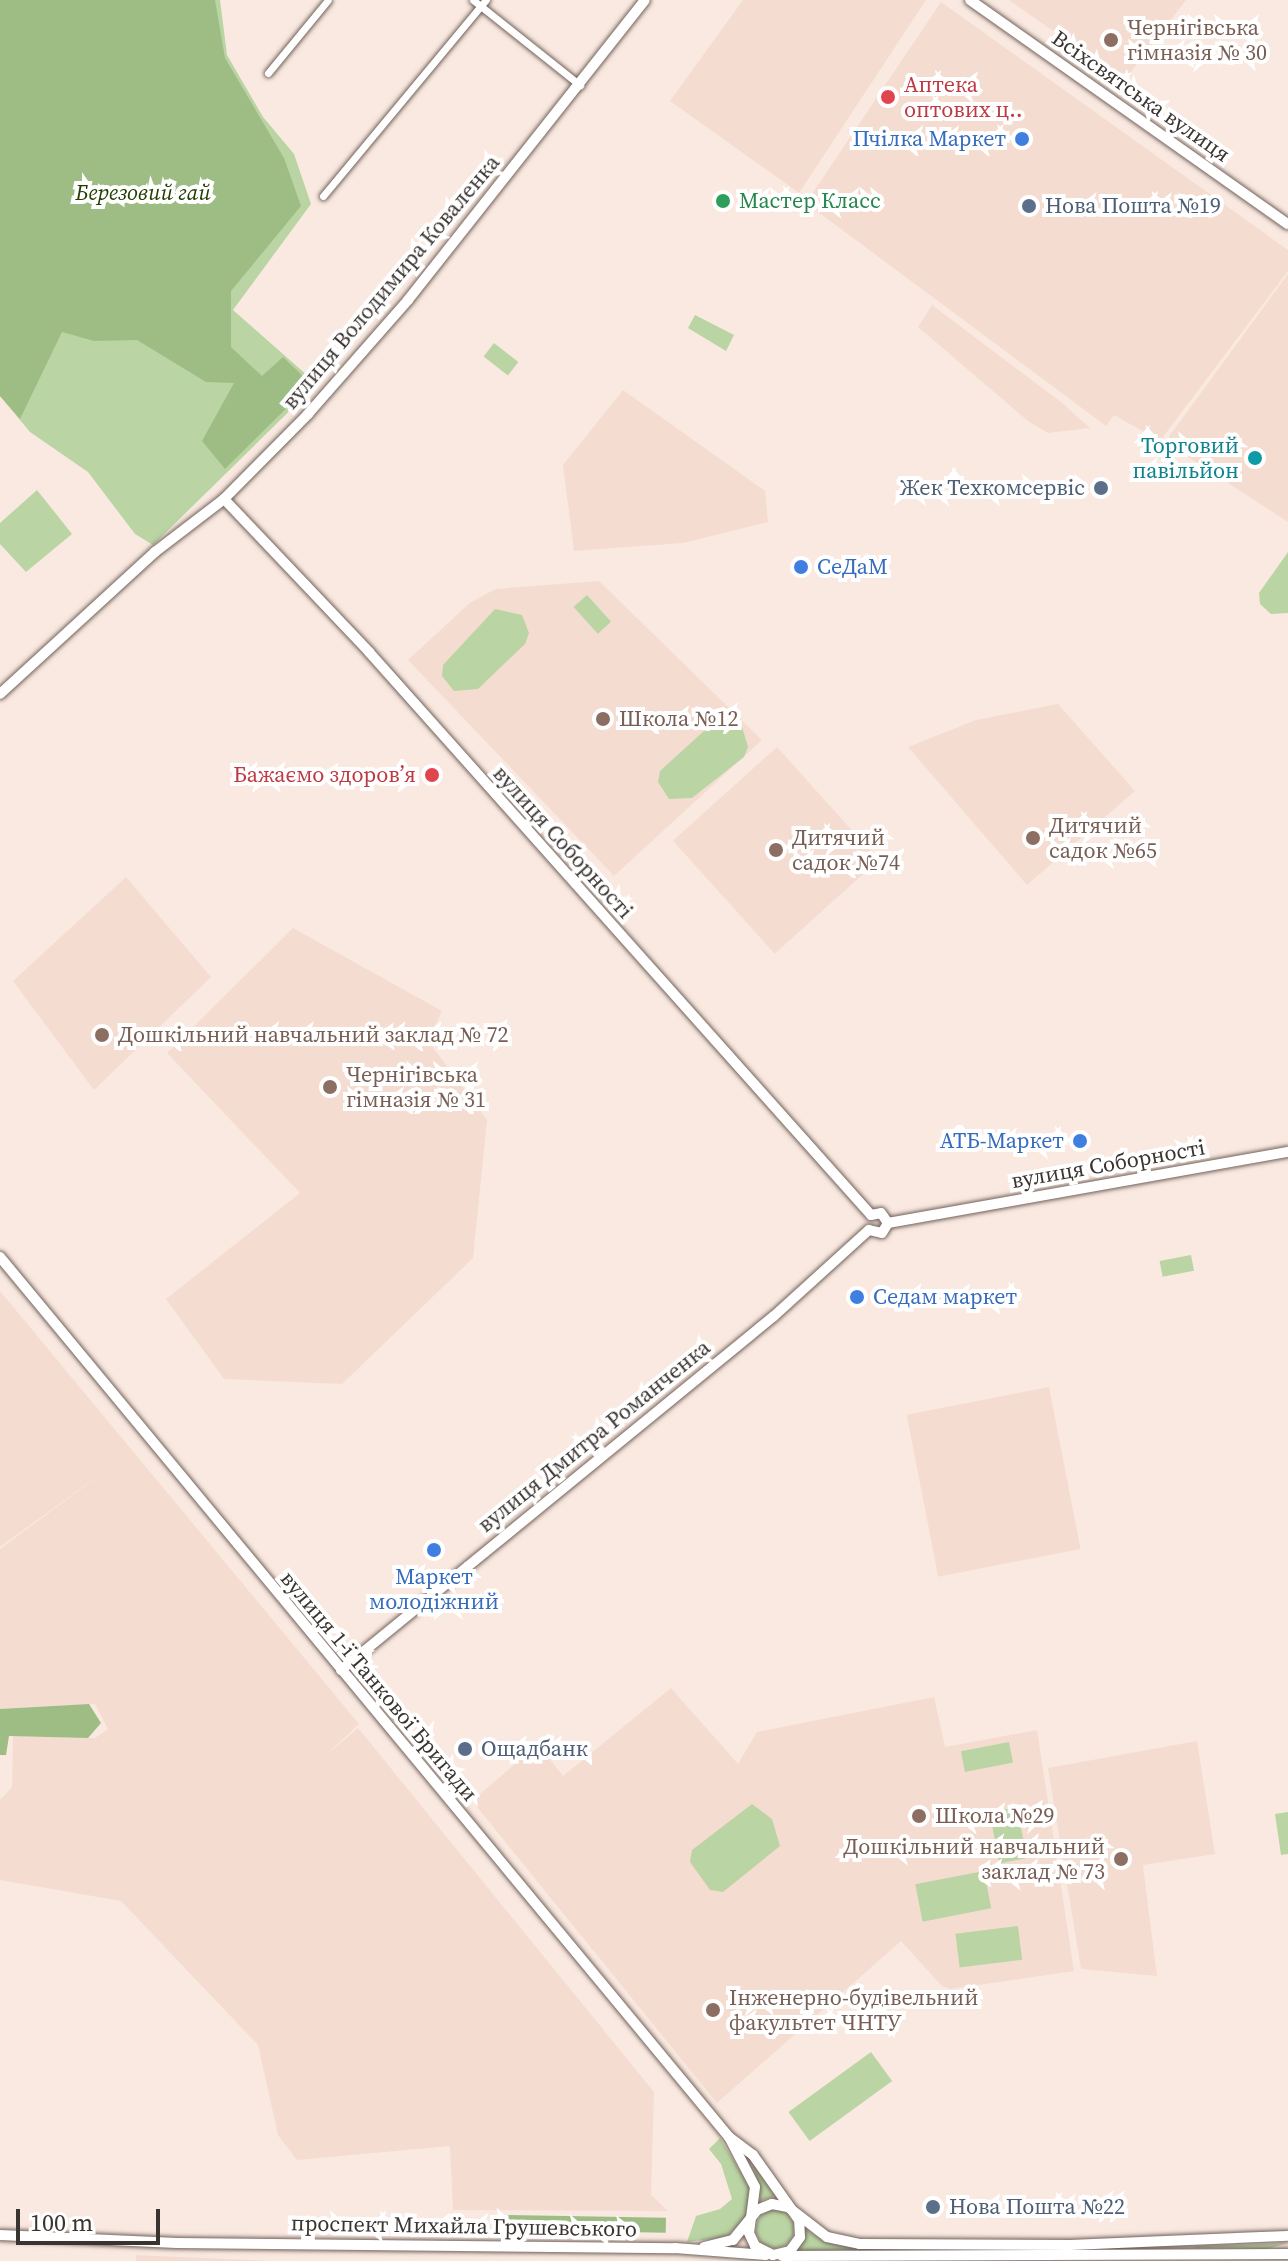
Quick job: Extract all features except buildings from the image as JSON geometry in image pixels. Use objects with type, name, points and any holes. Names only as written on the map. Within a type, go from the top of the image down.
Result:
[{"type":"street","points":[[268,73],[328,0]]},
{"type":"street","points":[[473,0],[483,3],[580,85]]},
{"type":"street","name":"вулиця Володимира Коваленка","points":[[0,694],[155,552],[224,499],[372,342],[645,0]]},
{"type":"street","name":"Всіхсвятська вулиця","points":[[970,0],[1288,224]]},
{"type":"street","points":[[323,196],[483,3]]},
{"type":"street","name":"вулиця Соборності","points":[[224,499],[369,652],[871,1215],[881,1213],[888,1223]]},
{"type":"street","name":"вулиця Соборності","points":[[869,1230],[882,1233],[888,1223],[1288,1152]]},
{"type":"street","points":[[869,1230],[871,1215]]},
{"type":"street","name":"вулиця Дмитра Романченка","points":[[341,1670],[774,1316],[869,1230]]},
{"type":"street","name":"вулиця 1-ї Танкової Бригади","points":[[0,1257],[729,2137],[755,2187],[752,2217]]},
{"type":"street","name":"вулиця 1-ї Танкової Бригади","points":[[729,2137],[753,2155],[794,2212]]},
{"type":"street","points":[[756,2258],[751,2240],[752,2217],[772,2204],[794,2212],[827,2237],[859,2244],[1083,2245],[1288,2236]]},
{"type":"street","points":[[751,2240],[773,2255],[796,2245],[801,2228],[794,2212]]},
{"type":"street","name":"проспект Михайла Грушевського","points":[[688,2249],[733,2240],[752,2217]]},
{"type":"street","name":"проспект Михайла Грушевського","points":[[0,2235],[177,2243],[688,2249],[756,2258],[773,2255],[1288,2254]]},
{"type":"shaded area","points":[[743,0],[926,0],[799,193],[670,101]]},
{"type":"shaded area","name":"Чернігівська гімназія № 30","points":[[1009,0],[1186,0],[1124,81]]},
{"type":"shaded area","points":[[941,2],[1288,250],[1288,271],[1160,441],[1114,415],[1106,426],[806,203]]},
{"type":"shaded area","points":[[1288,274],[1288,522],[1165,442]]},
{"type":"shaded area","points":[[932,305],[1061,402],[1090,428],[1048,433],[1028,421],[918,327]]},
{"type":"shaded area","points":[[623,390],[765,491],[768,522],[683,543],[574,551],[563,465]]},
{"type":"shaded area","name":"Школа №12","points":[[599,581],[762,740],[614,876],[408,660],[471,602],[496,589]]},
{"type":"shaded area","name":"Дитячий садок №65","points":[[1058,704],[1135,791],[1027,885],[908,747],[976,720]]},
{"type":"shaded area","name":"Дитячий садок №74","points":[[777,747],[879,860],[775,954],[673,841]]},
{"type":"shaded area","name":"Дошкільний навчальний заклад № 72","points":[[126,877],[211,977],[94,1090],[13,981]]},
{"type":"shaded area","name":"Чернігівська гімназія № 31","points":[[293,928],[442,1011],[428,1041],[487,1120],[473,1258],[342,1384],[224,1379],[166,1299],[300,1193],[167,1053]]},
{"type":"shaded area","points":[[0,1291],[359,1724],[324,1757],[358,1728],[654,2092],[651,2195],[668,2211],[453,2210],[450,2146],[297,2160],[278,2135],[258,2045],[121,1901],[0,1880],[0,1800],[12,1787],[13,1736],[95,1738],[108,1729],[95,1704],[0,1709],[0,1549],[116,1463],[0,1547]]},
{"type":"shaded area","points":[[1049,1387],[1080,1549],[938,1577],[907,1415]]},
{"type":"shaded area","points":[[671,1688],[738,1764],[757,1732],[934,1697],[945,1747],[1037,1730],[1074,1971],[951,1989],[942,1986],[901,1941],[717,2103],[472,1801],[538,1744],[563,1776]]},
{"type":"shaded area","name":"Дошкільний навчальний заклад № 73","points":[[1197,1741],[1215,1854],[1143,1865],[1157,1976],[1081,1969],[1048,1768]]},
{"type":"shaded area","points":[[136,2255],[271,2261],[136,2261]]},
{"type":"green space","name":"Березовий гай","points":[[0,0],[220,0],[227,55],[263,117],[294,154],[311,204],[233,310],[317,384],[153,545],[135,534],[88,472],[30,432],[0,396]]},
{"type":"green space","name":"Березовий гай","points":[[0,0],[215,0],[225,58],[284,158],[301,206],[231,291],[231,347],[262,376],[283,357],[311,384],[225,469],[202,441],[234,383],[206,382],[137,340],[94,341],[62,332],[20,419],[0,396]]},
{"type":"green space","points":[[695,315],[734,335],[726,351],[688,328]]},
{"type":"green space","points":[[494,343],[518,362],[508,375],[484,356]]},
{"type":"green space","points":[[37,490],[72,534],[26,572],[0,544],[0,523]]},
{"type":"green space","points":[[1288,552],[1288,613],[1271,614],[1260,604],[1259,593]]},
{"type":"green space","points":[[587,595],[611,622],[598,634],[574,607]]},
{"type":"green space","points":[[495,609],[522,615],[529,633],[525,644],[478,689],[454,691],[442,676],[443,665]]},
{"type":"green space","points":[[716,720],[742,727],[748,747],[744,757],[692,798],[669,799],[658,782],[660,771]]},
{"type":"green space","points":[[1191,1255],[1194,1271],[1163,1277],[1160,1261]]},
{"type":"green space","points":[[89,1704],[101,1723],[88,1738],[9,1736],[6,1755],[0,1755],[0,1709]]},
{"type":"green space","points":[[1009,1742],[1013,1763],[965,1772],[961,1751]]},
{"type":"green space","points":[[752,1804],[772,1819],[780,1846],[723,1892],[710,1890],[690,1862],[692,1850]]},
{"type":"green space","points":[[1017,1807],[1027,1858],[999,1863],[990,1812]]},
{"type":"green space","points":[[1288,1812],[1288,1854],[1281,1855],[1275,1814]]},
{"type":"green space","points":[[984,1871],[991,1908],[923,1922],[915,1884]]},
{"type":"green space","points":[[1018,1926],[1022,1960],[960,1967],[955,1934]]},
{"type":"green space","points":[[871,2052],[892,2081],[810,2141],[788,2112]]},
{"type":"green space","points":[[720,2138],[750,2188],[746,2218],[726,2237],[687,2242],[696,2216],[720,2209],[732,2199],[721,2164],[709,2149]]},
{"type":"green space","points":[[753,2163],[778,2195],[760,2201]]},
{"type":"green space","points":[[775,2210],[788,2216],[794,2229],[788,2242],[775,2248],[762,2242],[756,2229],[762,2216]]},
{"type":"green space","points":[[507,2215],[666,2218],[666,2233],[507,2230]]},
{"type":"green space","points":[[805,2229],[823,2241],[858,2249],[794,2253]]},
{"type":"green space","points":[[1288,2243],[1267,2249],[1192,2248],[1197,2246]]},
{"type":"place","name":"Чернігівська гімназія № 30","points":[[1111,40]]},
{"type":"place","name":"Аптека оптових ц‥","points":[[888,97]]},
{"type":"place","name":"Пчілка Маркет","points":[[1022,139]]},
{"type":"place","name":"Мастер Класс","points":[[723,201]]},
{"type":"place","name":"Нова Пошта №19","points":[[1029,206]]},
{"type":"place","name":"Торговий павільйон","points":[[1255,458]]},
{"type":"place","name":"Жек Техкомсервіс","points":[[1101,488]]},
{"type":"place","name":"СеДаМ","points":[[801,567]]},
{"type":"place","name":"Школа №12","points":[[603,719]]},
{"type":"place","name":"Бажаємо здоровʼя","points":[[432,775]]},
{"type":"place","name":"Дитячий садок №65","points":[[1033,838]]},
{"type":"place","name":"Дитячий садок №74","points":[[776,850]]},
{"type":"place","name":"Дошкільний навчальний заклад № 72","points":[[102,1035]]},
{"type":"place","name":"Чернігівська гімназія № 31","points":[[330,1087]]},
{"type":"place","name":"АТБ-Маркет","points":[[1080,1141]]},
{"type":"place","name":"Седам маркет","points":[[857,1297]]},
{"type":"place","name":"Маркет молодіжний","points":[[434,1550]]},
{"type":"place","name":"Ощадбанк","points":[[465,1749]]},
{"type":"place","name":"Школа №29","points":[[919,1816]]},
{"type":"place","name":"Дошкільний навчальний заклад № 73","points":[[1121,1859]]},
{"type":"place","name":"Інженерно-будівельний факультет ЧНТУ","points":[[713,2010]]},
{"type":"place","name":"Нова Пошта №22","points":[[933,2207]]}]
